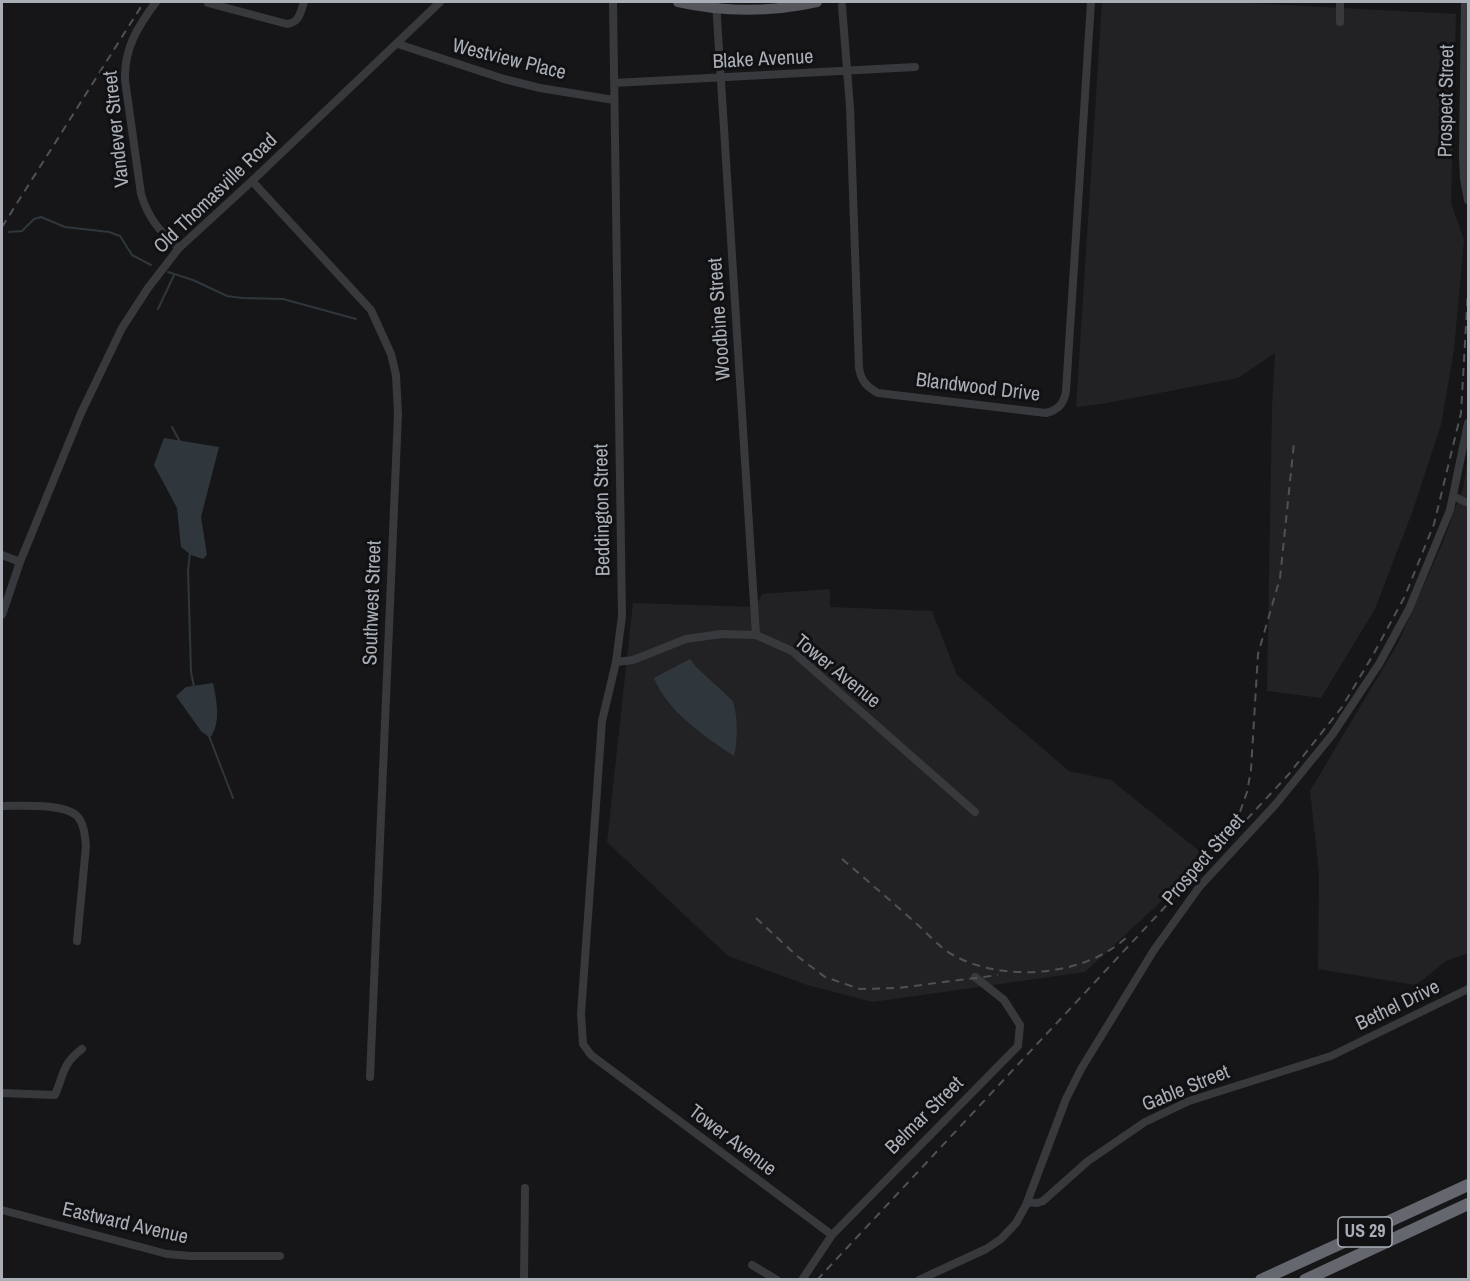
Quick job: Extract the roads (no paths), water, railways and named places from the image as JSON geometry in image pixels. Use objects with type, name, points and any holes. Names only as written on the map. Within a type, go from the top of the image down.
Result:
[{"type":"highway","name":"US 29","points":[[1261,1280],[1468,1185]]},
{"type":"highway","name":"US 29","points":[[1305,1280],[1468,1204]]},
{"type":"main road","points":[[678,2],[772,9],[817,2]]},
{"type":"street","name":"Vandever Street","points":[[156,2],[136,30],[130,43],[125,80],[144,203],[155,224],[179,248]]},
{"type":"street","name":"Old Thomasville Road","points":[[2,615],[20,562],[64,452],[122,328],[143,294],[179,248],[440,2]]},
{"type":"street","name":"Blandwood Drive","points":[[842,6],[855,213],[860,368],[863,381],[878,393],[1041,413],[1053,411],[1062,404],[1066,392],[1091,2]]},
{"type":"street","points":[[1340,2],[1340,22]]},
{"type":"street","name":"Prospect Street","points":[[1466,2],[1463,155],[1468,200]]},
{"type":"street","points":[[208,3],[287,24],[294,23],[298,19],[303,5]]},
{"type":"street","name":"Beddington Street","points":[[581,1014],[602,721],[616,662],[622,616],[613,3]]},
{"type":"street","name":"Woodbine Street","points":[[717,5],[756,635]]},
{"type":"street","name":"Westview Place","points":[[398,44],[504,79],[540,88],[614,100]]},
{"type":"street","name":"Blake Avenue","points":[[614,83],[915,67]]},
{"type":"street","name":"Southwest Street","points":[[252,181],[370,309],[385,338],[396,375],[398,414],[370,1077]]},
{"type":"street","name":"Prospect Street","points":[[918,1280],[996,1243],[1016,1223],[1027,1202],[1066,1099],[1098,1041],[1154,950],[1200,886],[1275,805],[1332,735],[1379,664],[1409,609],[1431,560],[1453,496],[1468,423]]},
{"type":"street","points":[[1453,496],[1468,503]]},
{"type":"street","points":[[2,555],[20,562]]},
{"type":"street","name":"Tower Avenue","points":[[616,662],[633,660],[686,639],[721,634],[756,635],[792,651],[975,812]]},
{"type":"street","points":[[2,806],[61,808],[76,816],[85,831],[86,846],[77,941]]},
{"type":"street","name":"Belmar Street","points":[[802,1280],[832,1235],[1018,1046],[1020,1025],[1004,1000],[975,977]]},
{"type":"street","name":"Bethel Drive","points":[[1342,1051],[1468,989]]},
{"type":"street","name":"Tower Avenue","points":[[581,1014],[583,1044],[591,1055],[832,1235]]},
{"type":"street","points":[[2,1093],[55,1095],[63,1069],[72,1056],[82,1049]]},
{"type":"street","name":"Gable Street","points":[[1027,1202],[1043,1201],[1088,1161],[1145,1122],[1189,1101],[1342,1051]]},
{"type":"street","points":[[524,1280],[525,1188]]},
{"type":"street","name":"Eastward Avenue","points":[[2,1210],[167,1254],[280,1256]]},
{"type":"street","points":[[752,1265],[777,1280]]},
{"type":"waterway","points":[[9,232],[22,231],[34,219],[41,217],[65,227],[109,232],[120,236],[132,255],[151,265]]},
{"type":"waterway","points":[[168,272],[193,280],[227,296],[283,299],[356,319]]},
{"type":"waterway","points":[[158,309],[174,275]]},
{"type":"waterway","points":[[172,427],[180,442]]},
{"type":"waterway","points":[[190,553],[188,570],[191,672],[194,687]]},
{"type":"waterway","points":[[209,736],[233,798]]},
{"type":"railway","points":[[2,227],[144,2]]},
{"type":"railway","points":[[817,1280],[1289,774],[1342,707],[1405,596],[1434,524],[1461,413],[1468,290]]},
{"type":"railway","points":[[1223,834],[1240,812],[1251,770],[1258,654],[1280,578],[1294,443]]},
{"type":"railway","points":[[842,859],[944,949],[973,964],[996,970],[1020,972],[1068,967],[1091,960],[1111,949],[1129,935]]},
{"type":"railway","points":[[756,918],[797,956],[825,977],[860,989],[898,988],[998,975]]}]
